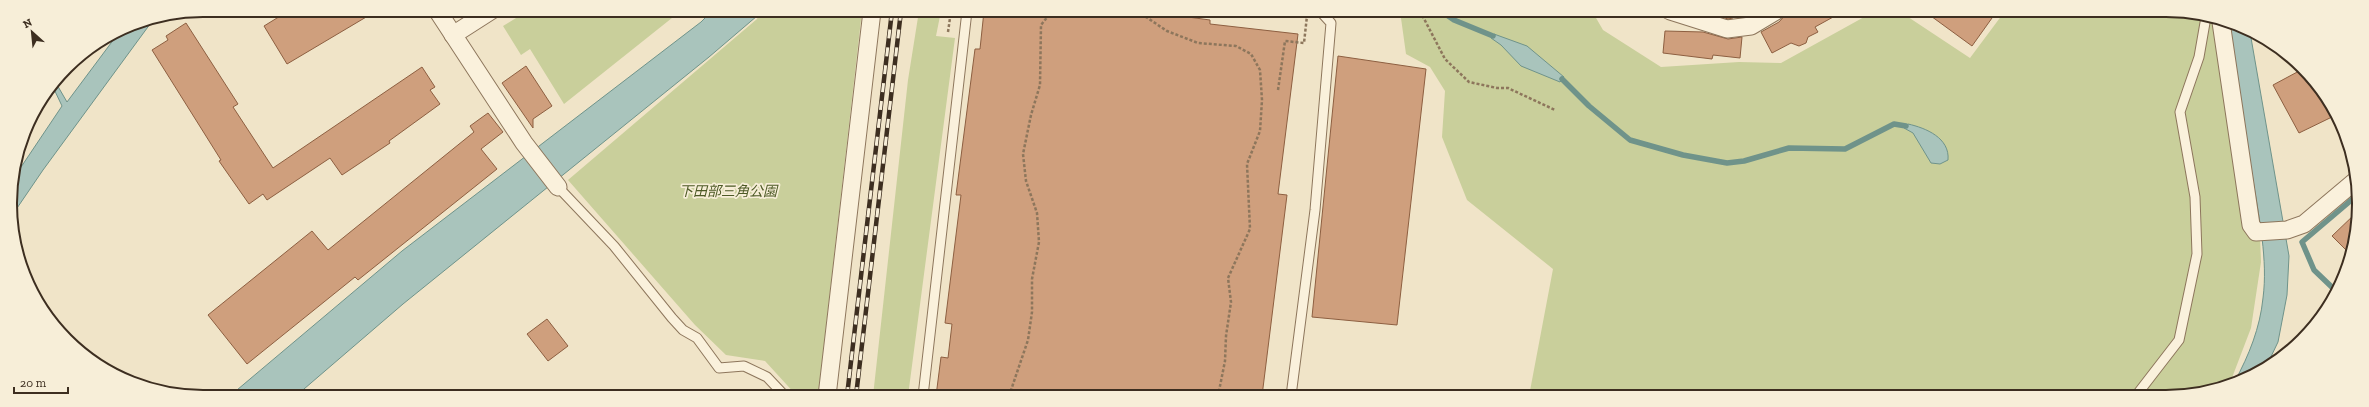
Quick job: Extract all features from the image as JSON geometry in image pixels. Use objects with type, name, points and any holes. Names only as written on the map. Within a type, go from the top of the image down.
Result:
[{"type":"street","points":[[441,17],[452,36],[524,143],[558,187]]},
{"type":"street","points":[[452,36],[481,17]]},
{"type":"street","points":[[828,390],[871,17]]},
{"type":"street","points":[[1689,17],[1727,29],[1749,18]]},
{"type":"street","points":[[2222,26],[2251,225],[2256,232],[2287,230],[2304,224],[2351,185]]},
{"type":"lane","points":[[924,390],[966,17]]},
{"type":"lane","points":[[1292,390],[1315,210],[1331,23],[1326,17]]},
{"type":"lane","points":[[2140,390],[2179,340],[2197,254],[2195,197],[2180,112],[2199,57],[2205,22]]},
{"type":"lane","points":[[558,187],[614,246],[683,330],[697,338],[719,368],[744,366],[767,377],[779,390]]},
{"type":"path","points":[[948,32],[950,17]]},
{"type":"path","points":[[1011,390],[1028,340],[1032,312],[1032,278],[1039,242],[1037,213],[1026,181],[1023,154],[1031,115],[1040,85],[1041,25],[1047,17]]},
{"type":"path","points":[[1146,17],[1167,31],[1198,43],[1236,46],[1251,54],[1260,70],[1262,100],[1260,131],[1247,164],[1250,229],[1228,278],[1231,302],[1226,336],[1225,361],[1219,390]]},
{"type":"path","points":[[1278,90],[1285,41],[1304,43],[1306,17]]},
{"type":"path","points":[[1423,17],[1445,59],[1469,82],[1497,88],[1508,88],[1555,110]]},
{"type":"green space","points":[[518,17],[673,17],[564,104],[530,49],[521,55],[503,26]]},
{"type":"green space","name":"下田部三角公園","points":[[758,17],[861,17],[819,390],[792,390],[765,361],[726,355],[695,325],[568,180]]},
{"type":"green space","points":[[918,17],[940,17],[936,36],[955,38],[909,390],[874,390],[908,80]]},
{"type":"green space","points":[[1401,17],[1595,17],[1603,30],[1661,67],[1739,62],[1781,63],[1864,17],[1908,17],[1970,58],[2001,17],[2178,17],[2214,23],[2235,30],[2259,210],[2261,262],[2251,328],[2232,378],[2214,384],[2178,390],[1530,390],[1553,269],[1467,200],[1442,137],[1445,91],[1430,67],[1406,54]]},
{"type":"water","points":[[706,17],[756,17],[709,57],[403,304],[303,390],[237,390],[402,251]]},
{"type":"water","points":[[149,25],[43,170],[17,208],[17,191],[21,167],[62,106],[55,91],[58,87],[67,102],[113,40],[132,31]]},
{"type":"water","points":[[2229,28],[2251,38],[2289,256],[2287,295],[2278,342],[2270,358],[2238,376],[2257,331],[2262,309],[2264,284],[2264,254]]},
{"type":"water","points":[[1494,34],[1527,46],[1564,77],[1560,82],[1521,66],[1501,45],[1491,38]]},
{"type":"water","points":[[1908,124],[1922,128],[1936,135],[1941,140],[1948,152],[1948,160],[1940,164],[1931,163],[1913,133],[1904,128]]},
{"type":"building","points":[[279,17],[366,17],[287,64],[264,26]]},
{"type":"building","points":[[983,17],[1188,17],[1210,20],[1210,24],[1298,34],[1278,194],[1287,195],[1263,390],[937,390],[941,357],[948,358],[952,324],[945,323],[961,195],[956,195],[975,49],[980,49]]},
{"type":"building","points":[[1722,17],[1733,17],[1728,19]]},
{"type":"building","points":[[1784,17],[1833,17],[1815,27],[1818,32],[1808,37],[1806,43],[1799,46],[1791,43],[1772,53],[1761,32],[1779,22]]},
{"type":"building","points":[[1932,17],[1993,17],[1972,46]]},
{"type":"building","points":[[186,23],[238,104],[233,107],[273,168],[422,67],[435,87],[430,90],[440,104],[389,141],[390,143],[342,175],[330,158],[267,200],[263,194],[249,204],[219,161],[221,160],[152,50],[168,40],[166,36]]},
{"type":"building","points":[[1665,31],[1703,32],[1728,39],[1742,37],[1740,58],[1713,55],[1712,59],[1663,53]]},
{"type":"building","points":[[1338,56],[1426,69],[1397,325],[1312,317]]},
{"type":"building","points":[[526,66],[552,106],[533,119],[533,128],[502,83]]},
{"type":"building","points":[[2297,72],[2321,100],[2331,117],[2299,133],[2273,85]]},
{"type":"building","points":[[488,113],[503,132],[481,149],[497,169],[358,280],[355,277],[247,364],[208,315],[312,231],[328,250],[474,132],[470,126]]},
{"type":"building","points":[[2352,217],[2346,250],[2332,236]]},
{"type":"building","points":[[547,319],[568,346],[548,361],[527,334]]},
{"type":"waterway","points":[[1450,17],[1493,36]]},
{"type":"waterway","points":[[1562,79],[1589,106],[1630,140],[1683,155],[1727,163],[1744,161],[1789,148],[1845,149],[1894,124],[1906,126]]},
{"type":"waterway","points":[[2332,287],[2314,270],[2302,242],[2352,200]]},
{"type":"railway","points":[[848,390],[891,17]]},
{"type":"railway","points":[[857,390],[900,17]]}]
